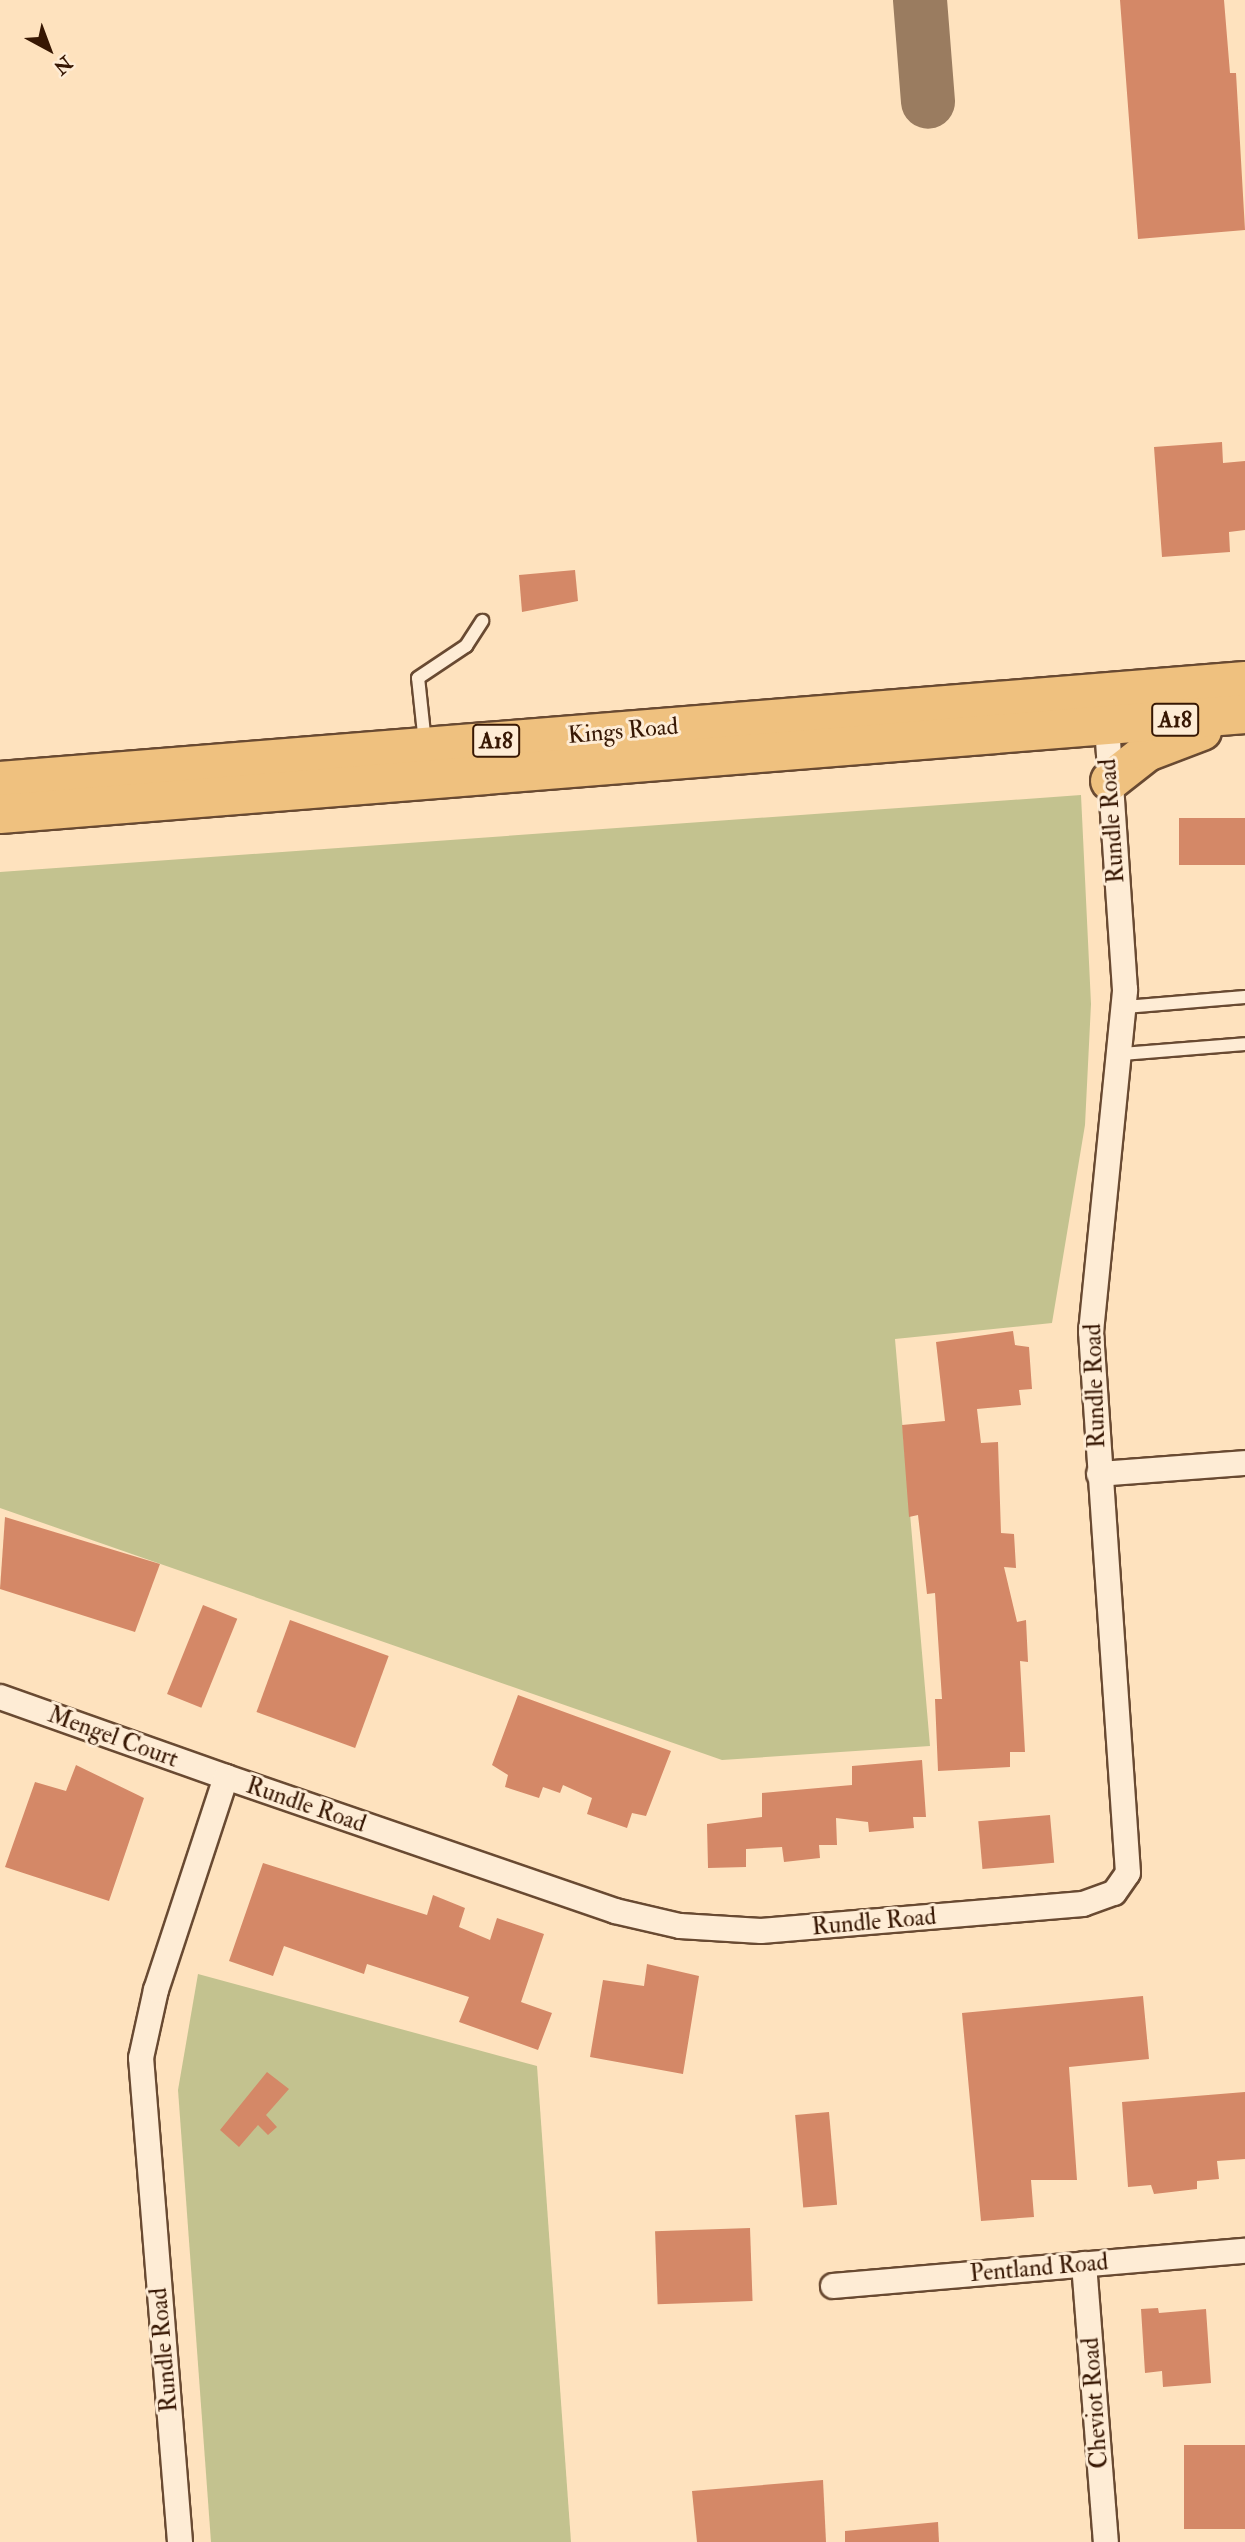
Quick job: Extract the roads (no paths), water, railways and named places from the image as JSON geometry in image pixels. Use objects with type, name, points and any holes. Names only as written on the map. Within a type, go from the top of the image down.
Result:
[{"type":"main road","points":[[1161,688],[1245,663]]},
{"type":"main road","name":"Kings Road","points":[[0,814],[1106,709],[1161,688],[1245,681]]},
{"type":"main road","name":"Kings Road","points":[[0,781],[425,747],[1106,709],[1245,713]]},
{"type":"main road","points":[[1110,781],[1165,742],[1245,720]]},
{"type":"street","name":"Rundle Road","points":[[180,2542],[141,2059],[156,1990],[226,1777],[615,1910],[680,1926],[782,1930],[1101,1900],[1121,1886],[1130,1860],[1099,1474],[1093,1285],[1122,1054],[1125,1007],[1106,709]]},
{"type":"street","points":[[1099,1474],[1245,1463]]},
{"type":"street","name":"Mengel Court","points":[[0,1697],[226,1777]]},
{"type":"street","name":"Pentland Road","points":[[833,2286],[1245,2250]]},
{"type":"street","name":"Cheviot Road","points":[[1084,2264],[1106,2542]]},
{"type":"lane","points":[[425,747],[418,678],[466,646],[482,621]]},
{"type":"lane","points":[[1125,1007],[1245,996]]},
{"type":"lane","points":[[1122,1054],[1245,1044]]}]
